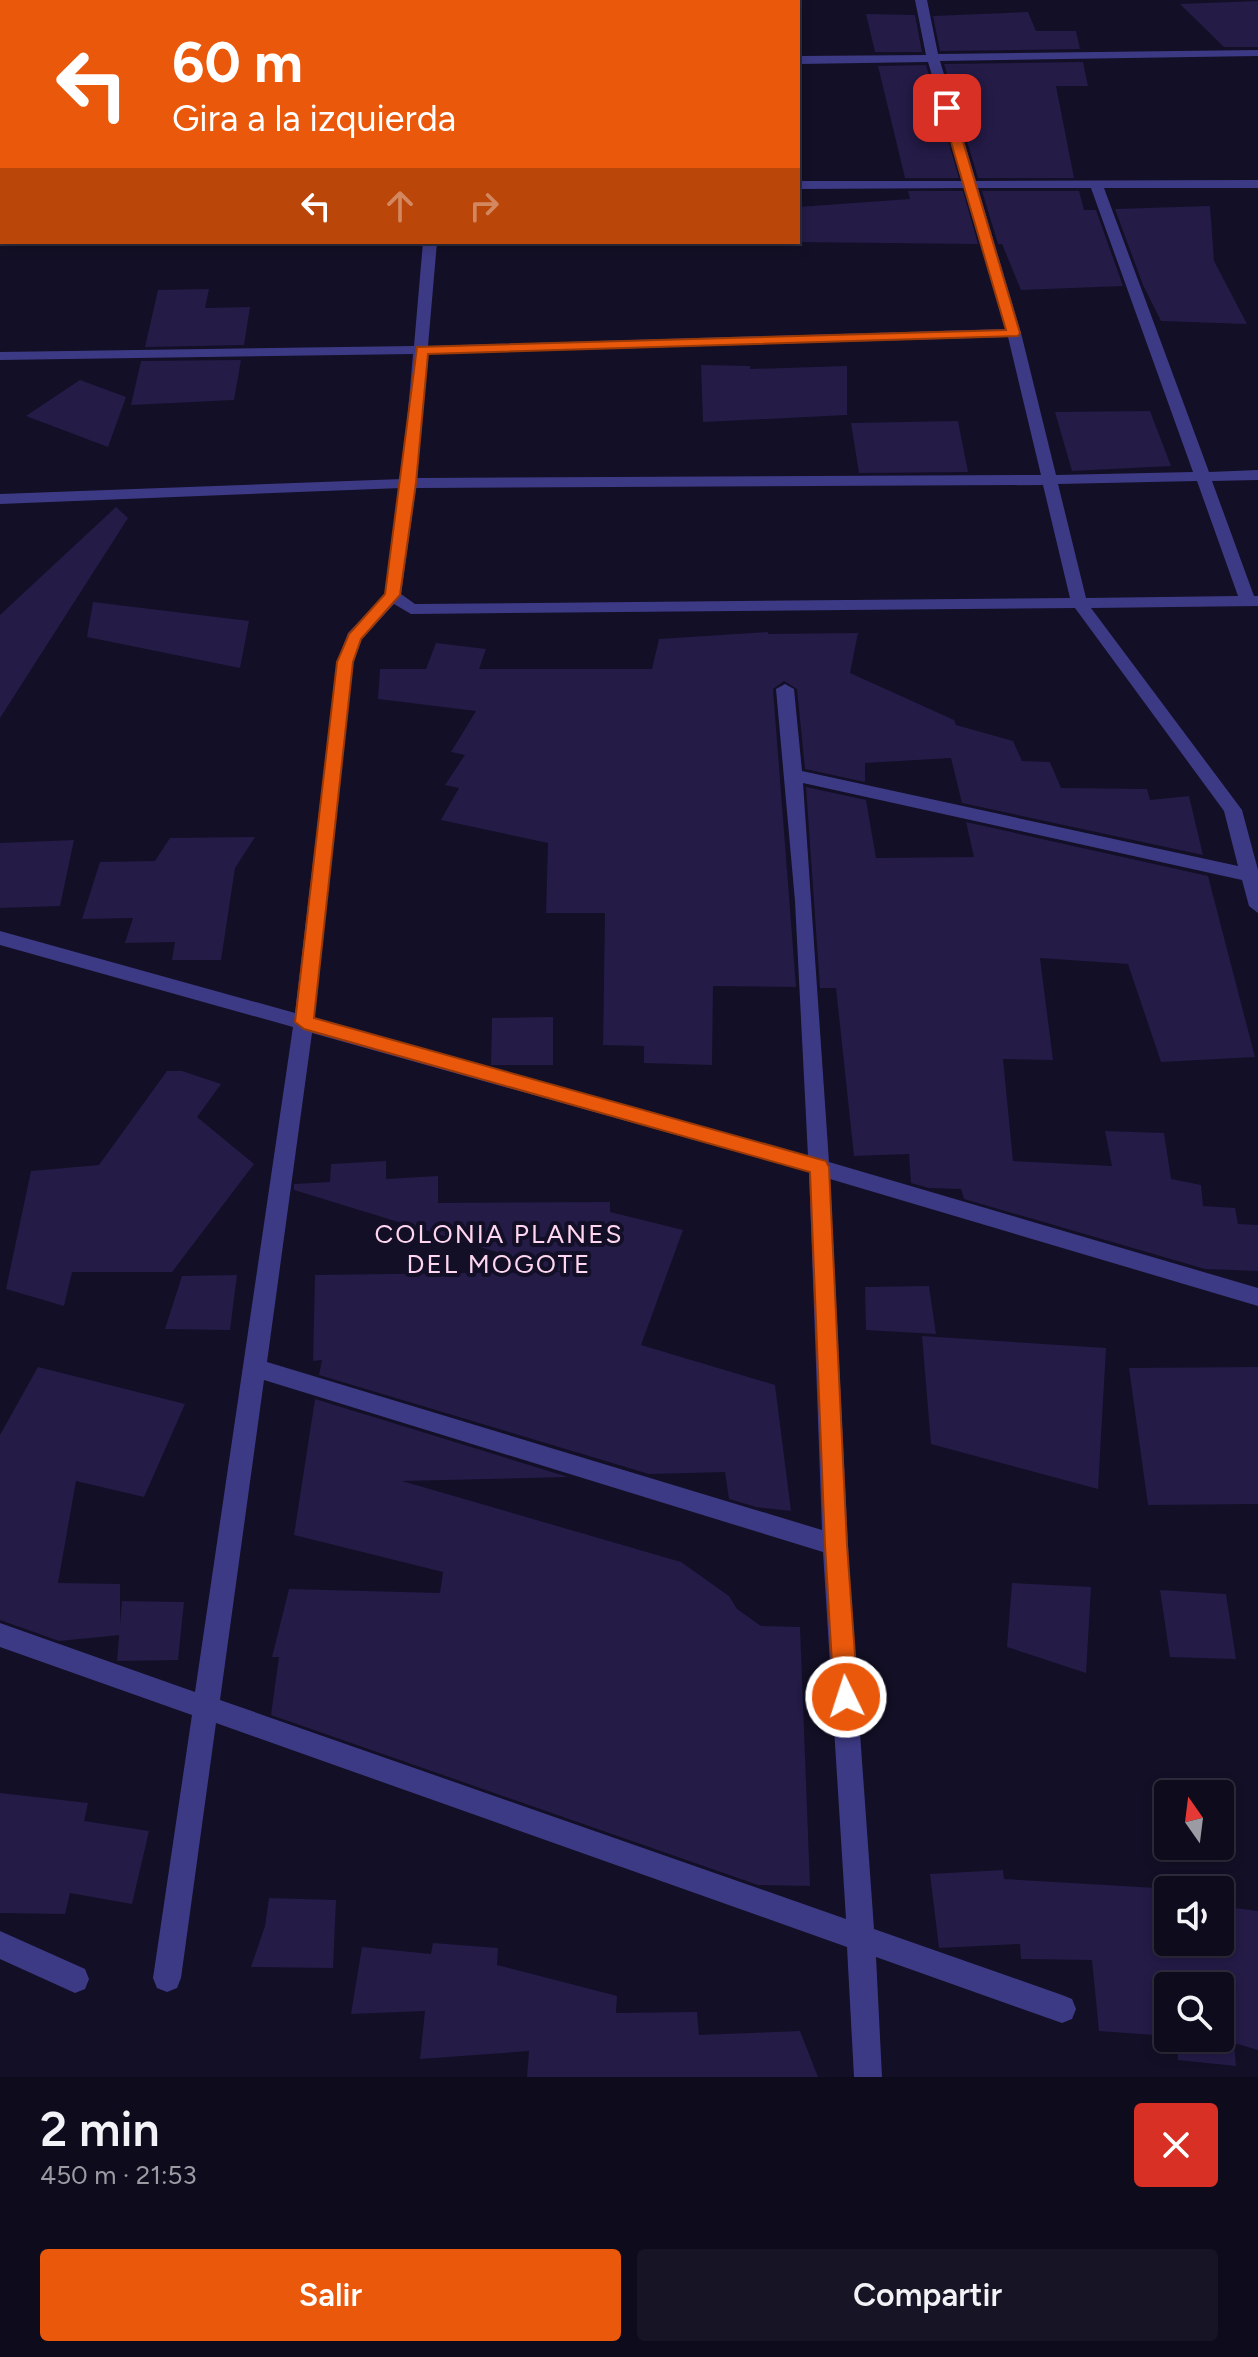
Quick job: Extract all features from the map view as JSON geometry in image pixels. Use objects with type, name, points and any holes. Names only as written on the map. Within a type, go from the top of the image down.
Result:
[{"type":"street","points":[[921,0],[933,58],[1014,333],[1079,602],[1233,810],[1258,906]]},
{"type":"street","points":[[800,60],[1258,53]]},
{"type":"street","points":[[800,185],[968,182],[1258,184]]},
{"type":"street","points":[[393,595],[411,609],[1253,601],[1202,476],[1096,183]]},
{"type":"street","points":[[167,1978],[304,1022],[345,662],[354,637],[393,595],[409,483],[430,244]]},
{"type":"street","points":[[0,356],[422,350],[1014,333]]},
{"type":"street","points":[[0,499],[409,483],[1048,480],[1258,475]]},
{"type":"street","points":[[785,689],[794,775],[819,1167],[836,1545],[863,1939],[868,2077]]},
{"type":"street","points":[[794,775],[1248,875]]},
{"type":"street","points":[[0,938],[819,1167],[1258,1297]]},
{"type":"street","points":[[255,1368],[836,1545]]},
{"type":"street","points":[[0,1635],[1062,2009]]},
{"type":"street","points":[[0,1945],[75,1979]]},
{"type":"building","points":[[1258,1],[1258,47],[1224,47],[1180,4]]},
{"type":"building","points":[[1028,12],[1036,31],[1076,31],[1080,49],[940,51],[933,16]]},
{"type":"building","points":[[866,14],[915,15],[922,52],[875,52]]},
{"type":"building","points":[[1083,62],[1088,86],[1056,86],[1074,178],[978,178],[944,64]]},
{"type":"building","points":[[926,65],[959,178],[905,178],[878,66]]},
{"type":"building","points":[[908,191],[963,191],[978,244],[800,242],[800,207],[910,199]]},
{"type":"building","points":[[982,191],[1079,191],[1084,210],[1096,210],[1123,286],[1021,290],[1002,244],[998,244]]},
{"type":"building","points":[[1210,206],[1214,261],[1247,324],[1161,321],[1143,285],[1115,209]]},
{"type":"building","points":[[209,289],[205,308],[250,307],[244,345],[145,347],[158,290]]},
{"type":"building","points":[[241,360],[234,400],[131,405],[141,361]]},
{"type":"building","points":[[701,365],[750,366],[750,369],[847,366],[847,415],[703,422]]},
{"type":"building","points":[[80,380],[126,397],[108,447],[26,416]]},
{"type":"building","points":[[1150,411],[1171,466],[1072,471],[1055,412]]},
{"type":"building","points":[[958,421],[968,472],[859,473],[851,423]]},
{"type":"building","points":[[116,507],[128,518],[0,718],[0,615]]},
{"type":"building","points":[[93,602],[249,621],[240,668],[87,637]]},
{"type":"building","points":[[768,632],[858,633],[850,673],[954,720],[956,725],[1013,741],[1022,761],[1050,762],[1061,788],[1147,789],[1150,800],[1189,796],[1203,855],[962,803],[951,758],[865,763],[865,782],[805,769],[797,689],[784,681],[773,689],[796,987],[713,986],[712,1065],[644,1063],[644,1046],[603,1045],[605,913],[546,913],[548,843],[441,820],[459,788],[445,785],[465,755],[451,752],[476,711],[378,699],[380,669],[426,669],[436,643],[486,649],[479,669],[652,669],[659,639]]},
{"type":"building","points":[[806,787],[866,800],[876,858],[974,857],[966,822],[1208,876],[1255,1057],[1161,1062],[1128,964],[1040,958],[1053,1060],[1003,1059],[1013,1161],[1112,1166],[1105,1131],[1164,1133],[1171,1179],[1201,1185],[1203,1206],[1235,1208],[1238,1224],[1258,1225],[1258,1271],[1205,1269],[964,1199],[961,1189],[929,1188],[911,1183],[909,1154],[854,1156],[836,988],[820,988]]},
{"type":"building","points":[[255,837],[235,868],[221,960],[172,960],[175,942],[125,943],[133,918],[82,919],[100,862],[155,861],[170,838]]},
{"type":"building","points":[[74,840],[60,906],[0,908],[0,843]]},
{"type":"building","points":[[553,1017],[553,1065],[491,1065],[492,1018]]},
{"type":"building","points":[[167,1071],[182,1071],[221,1084],[197,1117],[254,1164],[172,1272],[72,1272],[64,1306],[6,1289],[31,1171],[99,1165]]},
{"type":"building","points":[[386,1161],[386,1179],[438,1176],[438,1203],[610,1202],[610,1212],[683,1230],[641,1345],[775,1385],[791,1511],[756,1507],[729,1499],[725,1472],[649,1474],[319,1375],[322,1360],[313,1361],[315,1275],[561,1272],[294,1190],[294,1184],[330,1182],[331,1164]]},
{"type":"building","points":[[237,1275],[230,1330],[165,1329],[182,1276]]},
{"type":"building","points":[[929,1286],[936,1334],[866,1330],[865,1287]]},
{"type":"building","points":[[922,1336],[1106,1348],[1098,1489],[931,1444]]},
{"type":"building","points":[[38,1367],[185,1404],[144,1497],[76,1481],[58,1583],[120,1584],[120,1635],[59,1641],[0,1620],[0,1435]]},
{"type":"building","points":[[1258,1367],[1258,1504],[1148,1505],[1129,1368]]},
{"type":"building","points":[[315,1399],[568,1477],[402,1481],[681,1562],[729,1596],[737,1609],[761,1626],[800,1627],[810,1886],[758,1885],[271,1715],[279,1657],[272,1657],[289,1589],[440,1593],[443,1572],[294,1535]]},
{"type":"building","points":[[1012,1583],[1091,1587],[1086,1673],[1007,1647]]},
{"type":"building","points":[[1160,1590],[1226,1594],[1236,1659],[1170,1657]]},
{"type":"building","points":[[122,1601],[184,1602],[178,1660],[117,1661]]},
{"type":"building","points":[[0,1793],[88,1803],[84,1821],[149,1831],[132,1904],[70,1893],[65,1914],[0,1913]]},
{"type":"building","points":[[1003,1870],[1004,1879],[1154,1888],[1154,1956],[1234,1956],[1234,1908],[1258,1911],[1258,2050],[1234,2043],[1234,1972],[1154,1972],[1154,2035],[1099,2031],[1092,1960],[1021,1959],[1020,1944],[939,1948],[930,1874]]},
{"type":"building","points":[[269,1898],[336,1900],[333,1968],[251,1967],[265,1926]]},
{"type":"building","points":[[433,1943],[498,1948],[497,1965],[617,1996],[616,2013],[697,2012],[699,2035],[800,2031],[818,2077],[527,2077],[529,2051],[420,2059],[425,2011],[351,2014],[362,1947],[431,1954]]},
{"type":"building","points":[[1234,2043],[1236,2066],[1178,2060],[1178,2052],[1234,2052]]},
{"type":"district","name":"COLONIA PLANES DEL MOGOTE","points":[[499,1249]]},
{"type":"route","points":[[846,1697],[819,1167],[304,1022],[345,662],[354,637],[393,595],[409,483],[422,350],[1014,333],[947,108]]}]
